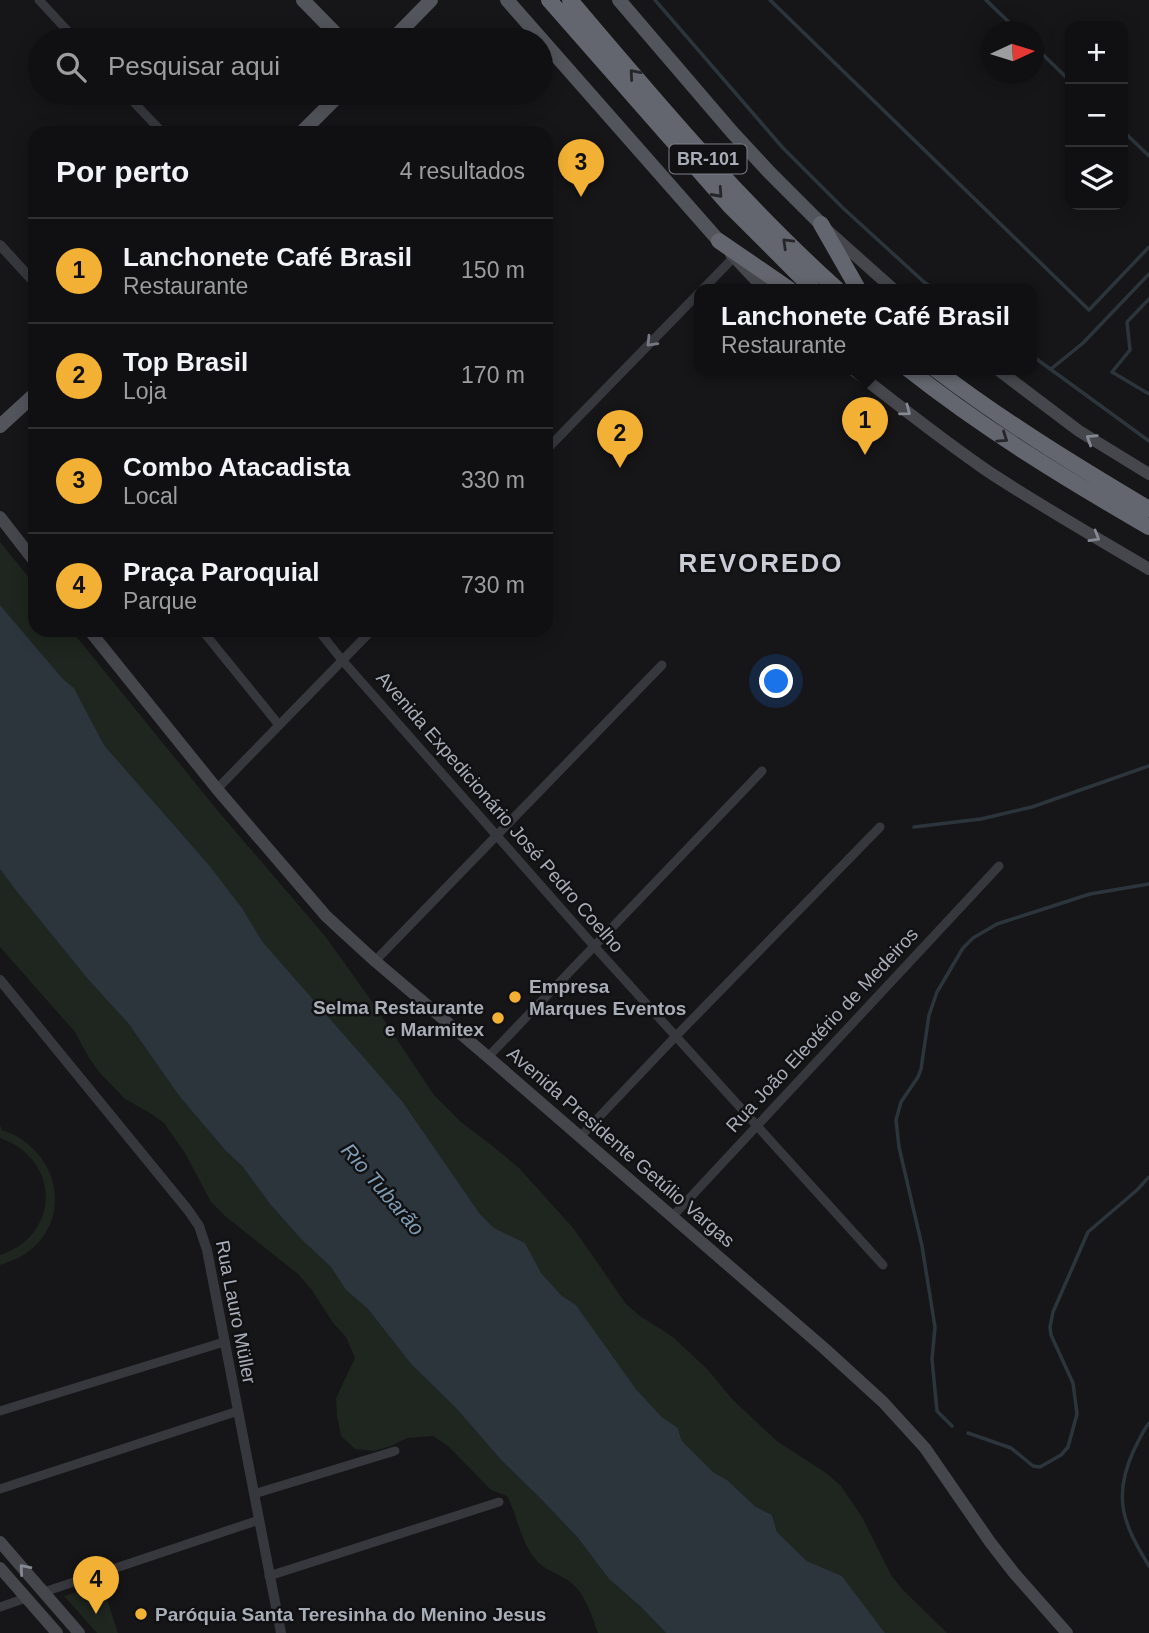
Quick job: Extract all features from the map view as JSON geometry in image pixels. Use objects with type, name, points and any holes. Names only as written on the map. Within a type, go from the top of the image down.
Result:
[{"type":"highway","name":"BR-101","points":[[549,0],[582,26],[746,201],[832,284]]},
{"type":"highway","name":"BR-101","points":[[570,0],[582,26],[729,205],[808,284]]},
{"type":"highway","points":[[821,224],[855,284]]},
{"type":"highway","points":[[719,241],[782,284]]},
{"type":"highway","points":[[915,375],[1037,461],[1149,527]]},
{"type":"highway","points":[[943,375],[1029,436],[1149,509]]},
{"type":"main road","points":[[303,0],[330,28]]},
{"type":"main road","points":[[404,28],[431,0]]},
{"type":"main road","points":[[507,0],[532,28]]},
{"type":"main road","points":[[619,0],[769,172],[887,284]]},
{"type":"main road","points":[[553,52],[759,284]]},
{"type":"main road","points":[[308,126],[329,105]]},
{"type":"main road","points":[[860,375],[988,471],[1149,569]]},
{"type":"main road","points":[[1005,375],[1079,431],[1149,474]]},
{"type":"main road","points":[[0,426],[28,400]]},
{"type":"main road","points":[[0,517],[28,553]]},
{"type":"main road","name":"Avenida Presidente Getúlio Vargas","points":[[95,637],[217,789],[314,903],[375,961],[846,1367],[890,1409],[925,1448],[1014,1573],[1067,1633]]},
{"type":"main road","points":[[0,1542],[79,1633]]},
{"type":"main road","points":[[0,1568],[57,1633]]},
{"type":"main road","points":[[26,1598],[44,1592]]},
{"type":"street","points":[[39,0],[65,28]]},
{"type":"street","points":[[136,105],[156,126]]},
{"type":"street","points":[[0,245],[28,275]]},
{"type":"street","points":[[708,284],[734,257]]},
{"type":"street","points":[[553,443],[694,298]]},
{"type":"street","points":[[208,637],[279,725]]},
{"type":"street","name":"Avenida Expedicionário José Pedro Coelho","points":[[324,637],[496,836],[883,1265]]},
{"type":"street","points":[[217,789],[365,637]]},
{"type":"street","points":[[375,961],[662,665]]},
{"type":"street","points":[[488,1057],[762,771]]},
{"type":"street","points":[[580,1137],[880,827]]},
{"type":"street","name":"Rua João Eleotério de Medeiros","points":[[672,1217],[999,866]]},
{"type":"street","name":"Rua Lauro Müller","points":[[0,980],[199,1226],[206,1250],[281,1633]]},
{"type":"street","points":[[0,1411],[224,1342]]},
{"type":"street","points":[[0,1489],[238,1411]]},
{"type":"street","points":[[254,1494],[395,1451]]},
{"type":"street","points":[[270,1576],[499,1502]]},
{"type":"street","points":[[44,1592],[259,1520]]},
{"type":"street","points":[[0,1607],[26,1598]]},
{"type":"shaded area","points":[[0,542],[28,576],[28,637],[77,637],[218,811],[325,936],[434,1095],[461,1122],[519,1168],[574,1229],[626,1304],[673,1337],[708,1370],[733,1400],[778,1442],[841,1486],[862,1517],[891,1575],[947,1633],[885,1633],[842,1576],[807,1561],[777,1532],[772,1515],[756,1507],[727,1480],[713,1472],[685,1444],[678,1428],[662,1417],[636,1389],[576,1305],[561,1295],[540,1273],[525,1243],[494,1228],[480,1214],[402,1101],[262,941],[242,908],[209,865],[104,745],[74,688],[63,679],[0,605]]},
{"type":"shaded area","points":[[0,869],[128,1023],[180,1097],[242,1166],[270,1204],[331,1267],[346,1290],[368,1309],[411,1364],[578,1538],[609,1579],[666,1633],[598,1633],[587,1605],[575,1586],[540,1564],[532,1554],[507,1496],[491,1490],[448,1446],[433,1436],[407,1438],[374,1451],[355,1449],[341,1436],[336,1398],[355,1358],[346,1337],[299,1275],[211,1202],[185,1153],[164,1123],[125,1099],[100,1073],[75,1032],[0,947]]},
{"type":"shaded area","points":[[0,1125],[2,1130],[21,1139],[36,1152],[47,1168],[54,1186],[55,1204],[51,1222],[41,1239],[25,1254],[0,1265],[0,1255],[20,1245],[34,1231],[43,1215],[46,1197],[43,1179],[34,1162],[20,1148],[0,1138]]},
{"type":"shaded area","points":[[102,1584],[118,1633],[97,1633],[64,1596]]},
{"type":"water","name":"Rio Tubarão","points":[[0,605],[63,679],[74,688],[104,745],[209,865],[242,908],[262,941],[402,1101],[480,1214],[494,1228],[525,1243],[541,1273],[561,1295],[576,1305],[636,1389],[662,1417],[678,1428],[685,1444],[713,1472],[727,1480],[756,1507],[772,1515],[777,1532],[807,1561],[842,1576],[885,1633],[666,1633],[609,1579],[578,1538],[411,1364],[368,1309],[346,1290],[331,1267],[270,1204],[242,1166],[180,1097],[128,1023],[88,979],[0,869]]},
{"type":"waterway","points":[[655,0],[783,148],[843,208],[927,284]]},
{"type":"waterway","points":[[770,0],[1089,310],[1149,247]]},
{"type":"waterway","points":[[986,0],[1008,21]]},
{"type":"waterway","points":[[1044,56],[1065,76]]},
{"type":"waterway","points":[[1128,136],[1149,156]]},
{"type":"waterway","points":[[1051,369],[1083,343],[1149,274]]},
{"type":"waterway","points":[[1149,299],[1127,322],[1130,350],[1112,372],[1149,394]]},
{"type":"waterway","points":[[1037,359],[1149,441]]},
{"type":"waterway","points":[[914,827],[981,819],[1032,807],[1149,766]]},
{"type":"waterway","points":[[952,1426],[937,1411],[932,1359],[935,1327],[922,1246],[899,1147],[896,1120],[901,1102],[921,1069],[929,1015],[937,992],[963,948],[973,938],[997,924],[1090,894],[1149,884]]},
{"type":"waterway","points":[[968,1433],[1011,1448],[1033,1466],[1040,1467],[1061,1455],[1068,1447],[1077,1414],[1073,1383],[1051,1335],[1053,1312],[1088,1232],[1149,1177]]},
{"type":"waterway","points":[[1149,1423],[1133,1452],[1123,1484],[1122,1498],[1127,1524],[1149,1566]]},
{"type":"place","name":"Combo Atacadista","points":[[581,197]]},
{"type":"place","name":"Lanchonete Café Brasil","points":[[865,455]]},
{"type":"place","name":"Top Brasil","points":[[620,468]]},
{"type":"place","name":"Empresa Marques Eventos","points":[[515,997]]},
{"type":"place","name":"Selma Restaurante e Marmitex","points":[[498,1018]]},
{"type":"place","name":"Praça Paroquial","points":[[96,1614]]},
{"type":"place","name":"Paróquia Santa Teresinha do Menino Jesus","points":[[141,1614]]},
{"type":"district","name":"REVOREDO","points":[[761,563]]}]
